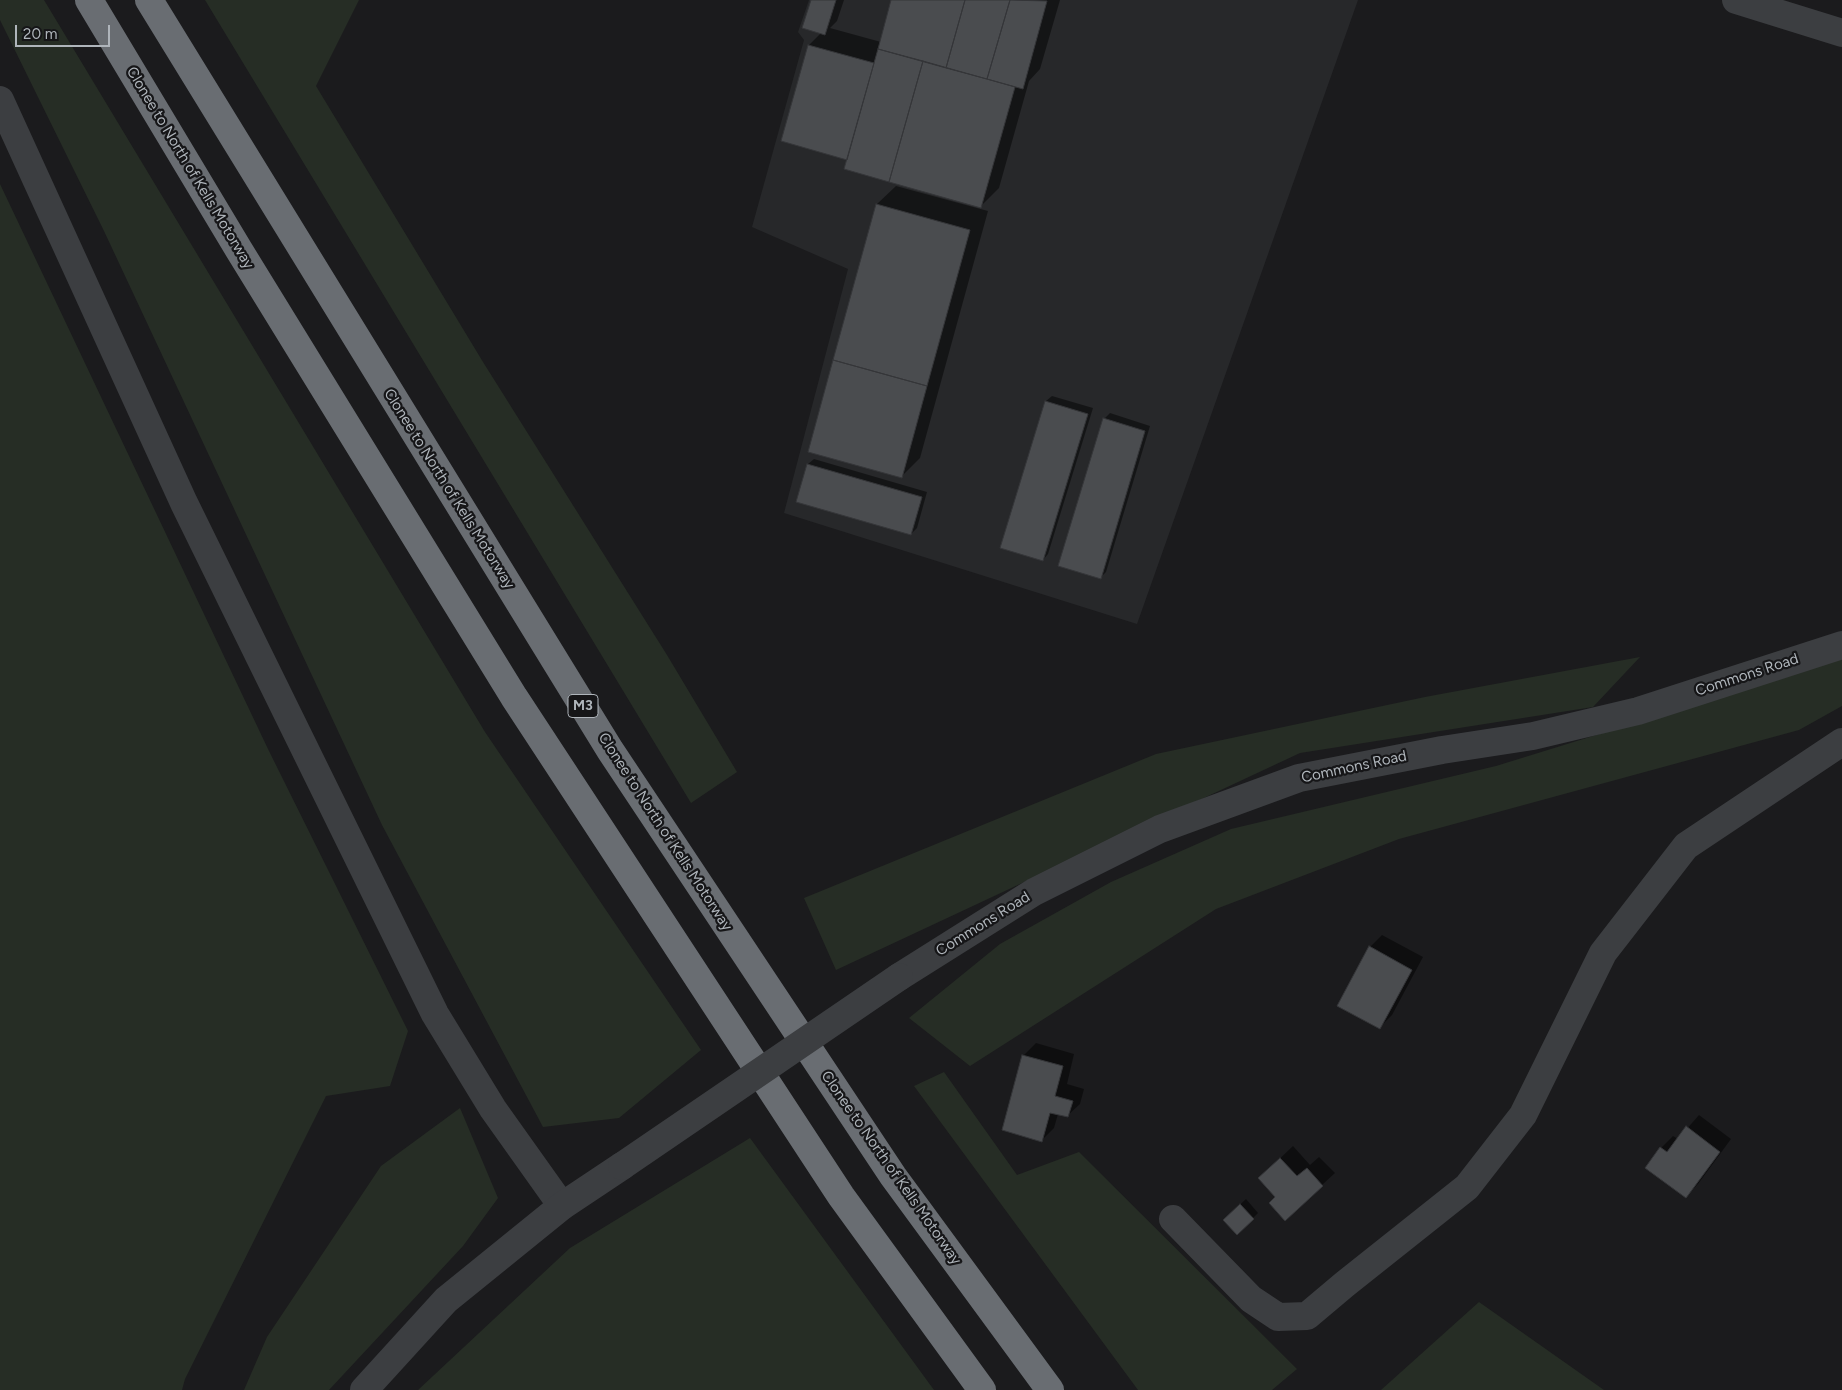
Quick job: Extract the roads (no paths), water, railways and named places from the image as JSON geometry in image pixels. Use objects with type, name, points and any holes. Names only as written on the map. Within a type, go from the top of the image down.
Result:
[{"type":"highway","name":"Clonee to North of Kells Motorway","points":[[89,0],[244,258],[520,705],[841,1196],[982,1390]]},
{"type":"highway","name":"Clonee to North of Kells Motorway","points":[[149,0],[610,750],[893,1176],[1050,1390]]},
{"type":"street","points":[[1736,0],[1842,33]]},
{"type":"street","points":[[0,100],[184,503],[435,1014],[493,1110],[562,1206]]},
{"type":"street","name":"Commons Road","points":[[364,1390],[446,1300],[562,1206],[898,977],[1034,892],[1160,829],[1299,778],[1442,750],[1533,736],[1638,711],[1842,645]]},
{"type":"street","points":[[1173,1219],[1251,1299],[1278,1317],[1307,1316],[1467,1187],[1523,1115],[1604,953],[1686,846],[1842,742]]}]
